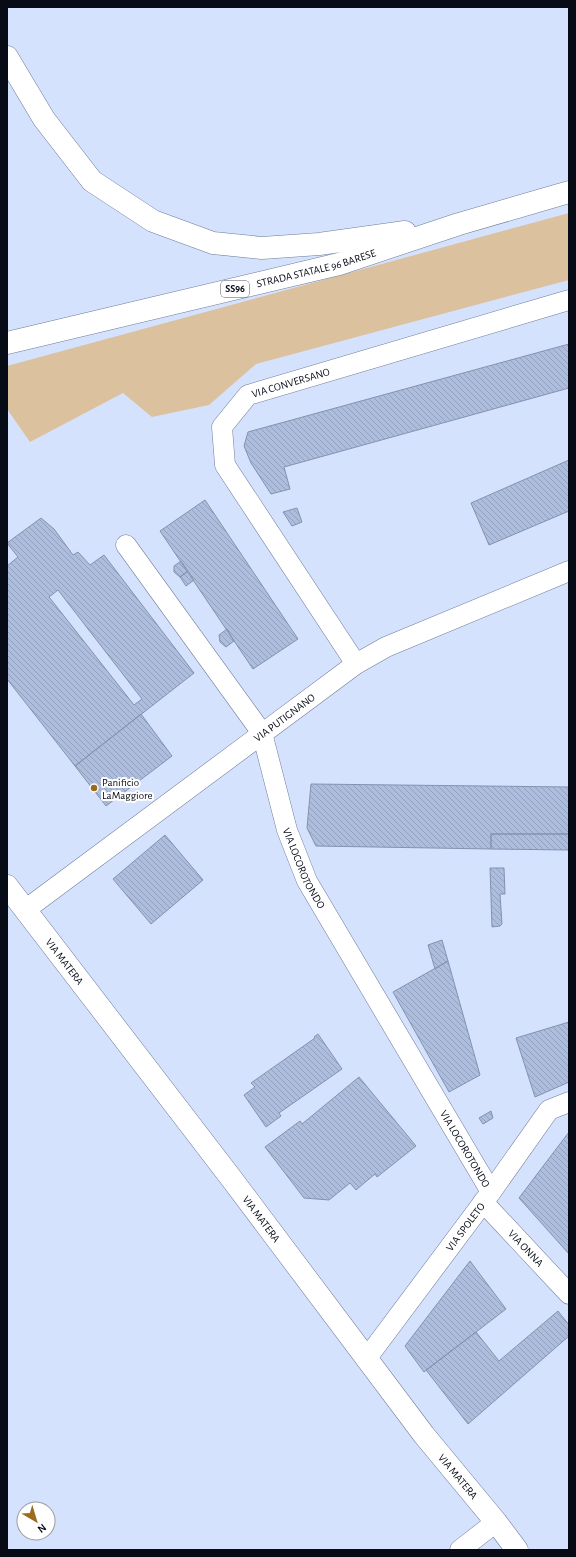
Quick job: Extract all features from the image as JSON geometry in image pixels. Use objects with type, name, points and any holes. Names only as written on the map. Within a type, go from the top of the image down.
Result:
[{"type":"main road","points":[[7,58],[44,119],[92,180],[153,222],[213,243],[262,248],[319,244],[459,224]]},
{"type":"main road","name":"SS96","points":[[459,224],[569,192]]},
{"type":"main road","name":"STRADA STATALE 96 BARESE","points":[[7,343],[339,264],[459,224]]},
{"type":"main road","name":"VIA MATERA","points":[[7,886],[231,1178],[424,1435],[496,1522],[517,1550]]},
{"type":"street","name":"VIA CONVERSANO","points":[[356,664],[225,464],[222,427],[248,395],[569,300]]},
{"type":"street","name":"VIA LOCOROTONDO","points":[[126,545],[262,733],[287,830],[308,881],[487,1197]]},
{"type":"street","name":"VIA PUTIGNANO","points":[[26,910],[356,664],[386,647],[569,571]]},
{"type":"street","name":"VIA SPOLETO","points":[[367,1358],[487,1197],[549,1110],[569,1102]]},
{"type":"street","name":"VIA ONNA","points":[[487,1197],[569,1294]]},
{"type":"street","points":[[460,1550],[496,1522]]},
{"type":"shaded area","points":[[569,213],[569,280],[256,364],[209,405],[152,417],[123,393],[30,442],[7,409],[7,366]]},
{"type":"building","points":[[569,344],[569,388],[284,467],[290,489],[271,494],[251,463],[244,446],[248,432]]},
{"type":"building","points":[[569,460],[569,511],[489,545],[471,503]]},
{"type":"building","points":[[205,500],[298,639],[253,669],[160,531]]},
{"type":"building","points":[[297,508],[302,522],[292,526],[283,512]]},
{"type":"building","points":[[41,518],[54,529],[73,555],[78,552],[90,565],[104,555],[194,673],[75,766],[7,679],[7,566],[18,557],[7,543]],"holes":[[[58,590],[142,699],[134,705],[49,597]]]},
{"type":"building","points":[[181,561],[188,571],[180,577],[174,572],[174,566]]},
{"type":"building","points":[[188,571],[194,580],[186,586],[180,577]]},
{"type":"building","points":[[227,629],[234,641],[226,647],[220,642],[219,635]]},
{"type":"building","points":[[141,714],[172,756],[106,806],[75,766]]},
{"type":"building","points":[[311,784],[569,787],[569,834],[491,834],[491,849],[316,846],[307,828]]},
{"type":"building","points":[[491,834],[569,834],[569,850],[491,849]]},
{"type":"building","points":[[165,835],[203,880],[151,924],[113,879]]},
{"type":"building","points":[[490,868],[504,868],[505,894],[500,894],[502,924],[500,926],[492,927]]},
{"type":"building","points":[[442,940],[448,961],[435,969],[428,945]]},
{"type":"building","points":[[448,961],[480,1075],[449,1092],[393,992]]},
{"type":"building","points":[[569,1022],[569,1082],[535,1097],[516,1038]]},
{"type":"building","points":[[318,1034],[342,1069],[279,1113],[281,1116],[266,1127],[244,1095],[255,1087],[251,1083],[315,1038],[314,1037]]},
{"type":"building","points":[[359,1077],[416,1146],[377,1177],[375,1174],[356,1190],[350,1183],[329,1200],[304,1198],[265,1147],[300,1121],[302,1124]]},
{"type":"building","points":[[491,1111],[493,1118],[483,1124],[479,1118]]},
{"type":"building","points":[[569,1132],[569,1254],[519,1198]]},
{"type":"building","points":[[470,1261],[506,1309],[424,1372],[405,1346]]},
{"type":"building","points":[[558,1311],[569,1325],[569,1336],[468,1424],[426,1370],[476,1332],[499,1361]]},
{"type":"place","name":"Panificio LaMaggiore","points":[[94,788]]}]
